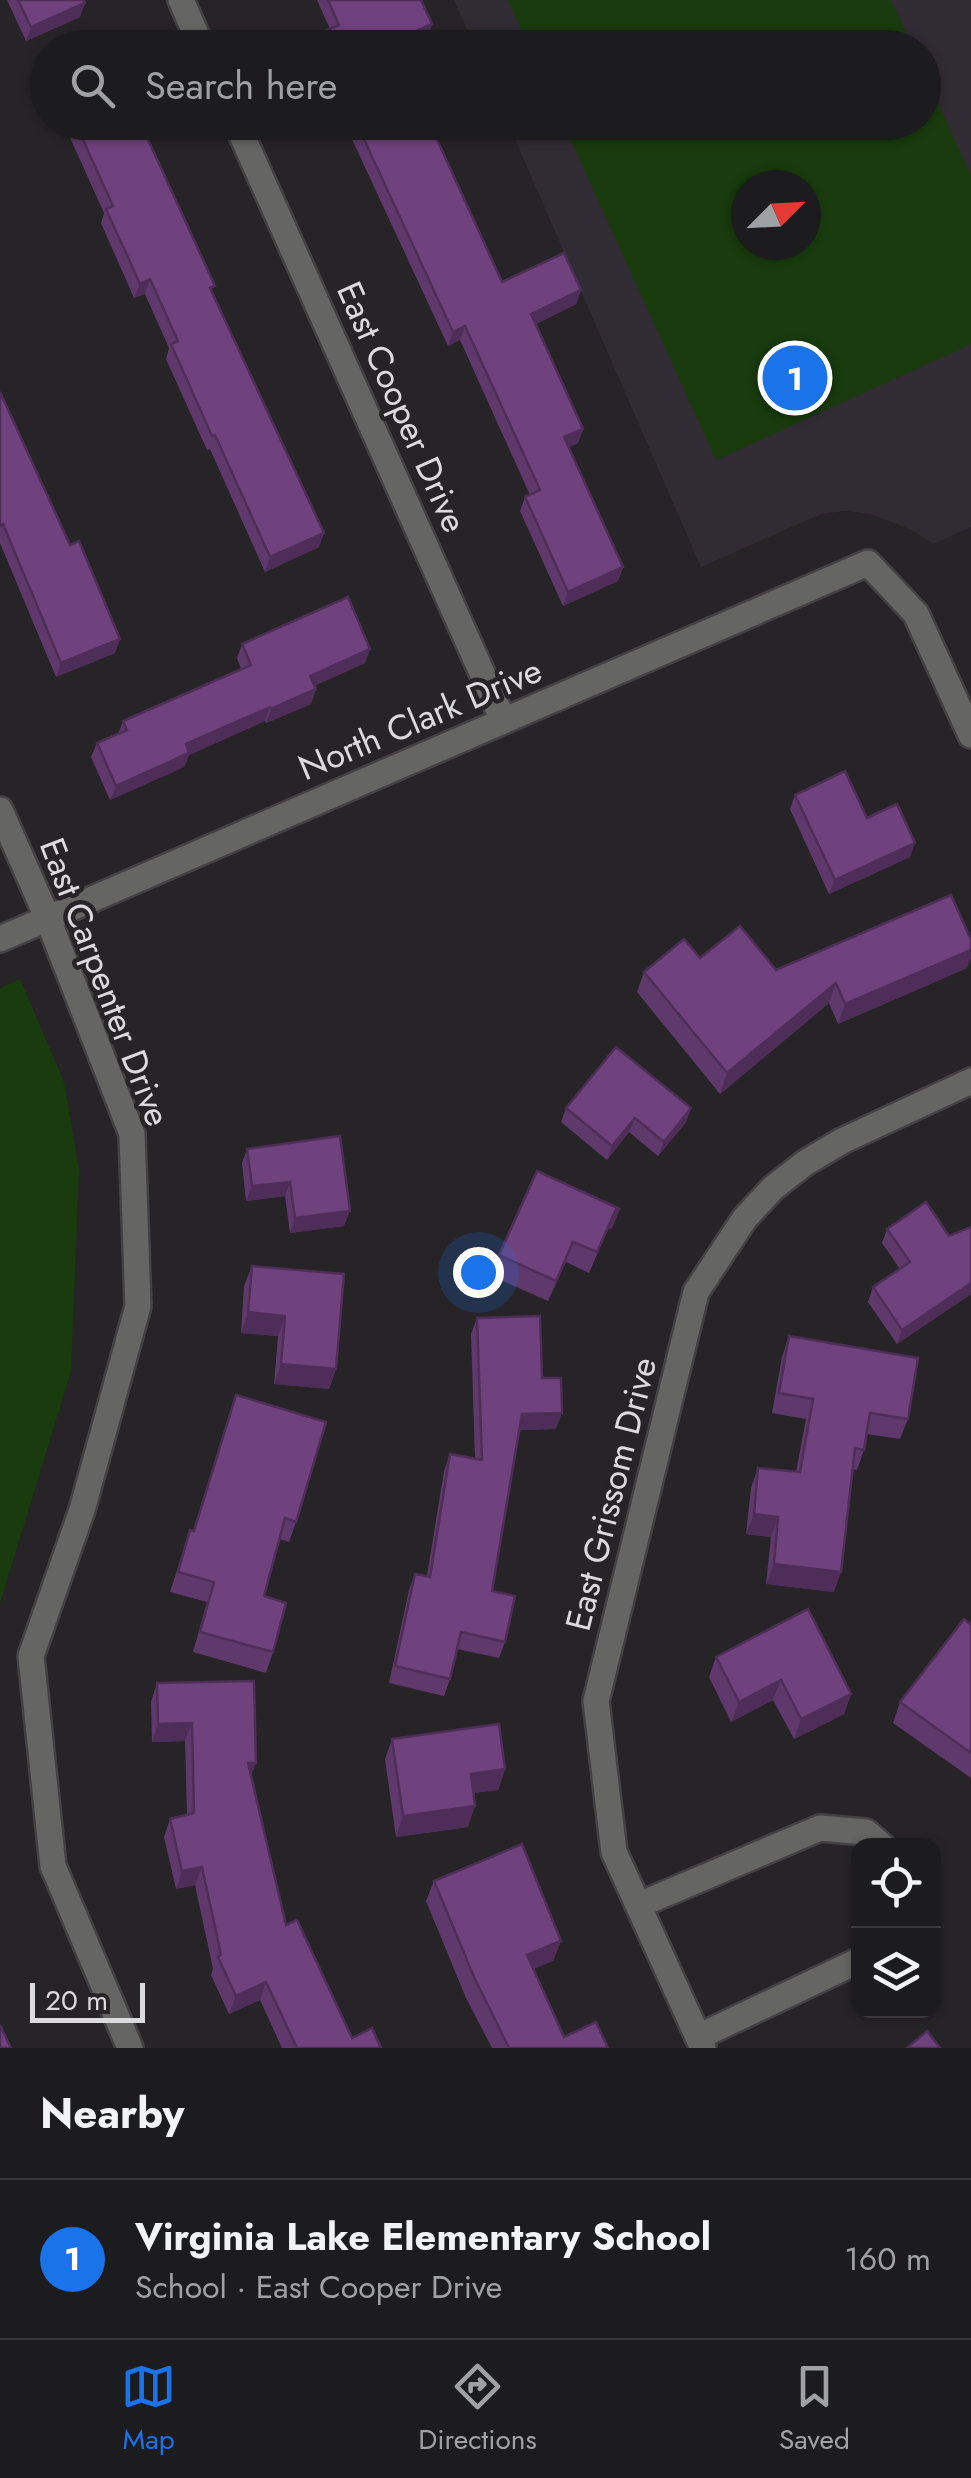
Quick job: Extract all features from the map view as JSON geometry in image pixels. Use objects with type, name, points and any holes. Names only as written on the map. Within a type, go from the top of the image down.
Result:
[{"type":"street","points":[[181,0],[194,30]]},
{"type":"street","name":"East Cooper Drive","points":[[244,140],[503,720]]},
{"type":"street","name":"North Clark Drive","points":[[0,940],[868,563],[916,614],[971,735]]},
{"type":"street","name":"East Carpenter Drive","points":[[0,810],[48,919],[132,1134],[138,1306],[82,1510],[32,1656],[53,1866],[130,2048]]},
{"type":"street","name":"East Grissom Drive","points":[[700,2043],[614,1852],[596,1701],[696,1292],[745,1218],[773,1188],[842,1141],[971,1081]]},
{"type":"street","points":[[638,1905],[820,1828],[866,1832],[873,1838]]},
{"type":"street","points":[[700,2043],[851,1964]]},
{"type":"shaded area","points":[[454,0],[971,0],[971,527],[933,544],[914,531],[871,514],[821,514],[701,567],[515,140],[941,140],[941,30],[467,30]]},
{"type":"green space","points":[[508,0],[891,0],[905,30],[521,30]]},
{"type":"green space","points":[[941,110],[971,176],[971,344],[716,460],[571,140],[941,140]]},
{"type":"green space","points":[[20,979],[64,1082],[79,1170],[71,1371],[0,1603],[0,988]]},
{"type":"building","points":[[18,0],[84,0],[85,3],[31,27]]},
{"type":"building","points":[[328,0],[421,0],[432,24],[419,30],[328,30],[339,25]]},
{"type":"building","points":[[83,140],[148,140],[215,286],[210,288],[324,533],[270,557],[171,344],[178,341],[150,279],[140,284],[106,209],[113,206]]},
{"type":"building","points":[[364,140],[437,140],[502,282],[564,253],[581,290],[531,314],[583,429],[564,437],[623,567],[568,592],[525,497],[540,490],[465,326],[453,332]]},
{"type":"building","points":[[0,392],[70,545],[79,541],[120,639],[61,663],[3,524],[0,526]]},
{"type":"building","points":[[348,597],[370,649],[310,676],[316,689],[186,744],[189,753],[116,786],[97,743],[127,730],[123,721],[251,665],[242,644]]},
{"type":"building","points":[[845,771],[867,818],[897,804],[915,843],[835,880],[795,795]]},
{"type":"building","points":[[951,895],[971,940],[971,950],[845,1004],[836,983],[727,1073],[644,972],[684,939],[700,958],[740,926],[776,970]]},
{"type":"building","points":[[616,1047],[691,1108],[664,1142],[635,1118],[612,1146],[566,1108]]},
{"type":"building","points":[[340,1136],[350,1211],[295,1218],[290,1182],[252,1186],[247,1149]]},
{"type":"building","points":[[537,1171],[620,1209],[616,1209],[597,1252],[573,1242],[556,1281],[499,1255]]},
{"type":"building","points":[[926,1202],[949,1236],[971,1227],[971,1283],[902,1330],[873,1287],[910,1262],[887,1229]]},
{"type":"building","points":[[252,1266],[344,1274],[336,1369],[281,1364],[285,1316],[248,1312]]},
{"type":"building","points":[[540,1316],[542,1378],[561,1378],[562,1413],[522,1414],[492,1591],[515,1596],[505,1642],[461,1632],[450,1679],[395,1666],[415,1574],[430,1577],[450,1454],[482,1460],[477,1318]]},
{"type":"building","points":[[789,1336],[918,1358],[908,1419],[870,1413],[864,1450],[855,1448],[841,1572],[774,1564],[778,1517],[754,1514],[758,1468],[800,1472],[813,1399],[779,1393]]},
{"type":"building","points":[[236,1395],[326,1422],[296,1522],[285,1518],[264,1596],[286,1603],[273,1652],[200,1632],[214,1582],[178,1572]]},
{"type":"building","points":[[808,1609],[851,1694],[801,1719],[781,1680],[739,1702],[716,1657]]},
{"type":"building","points":[[964,1619],[971,1625],[971,1753],[900,1702]]},
{"type":"building","points":[[254,1681],[256,1763],[248,1763],[286,1925],[297,1920],[352,2038],[372,2028],[381,2048],[297,2048],[266,1982],[236,1996],[218,1957],[221,1955],[202,1867],[182,1871],[170,1819],[194,1813],[192,1723],[158,1724],[157,1683]]},
{"type":"building","points":[[499,1724],[505,1769],[471,1774],[475,1806],[403,1816],[392,1739]]},
{"type":"building","points":[[522,1844],[561,1941],[527,1955],[564,2037],[596,2022],[608,2048],[509,2048],[474,1977],[434,1881]]},
{"type":"building","points":[[0,2025],[11,2048],[0,2048]]},
{"type":"building","points":[[927,2031],[940,2048],[907,2048]]},
{"type":"place","name":"Virginia Lake Elementary School","points":[[795,378]]}]
